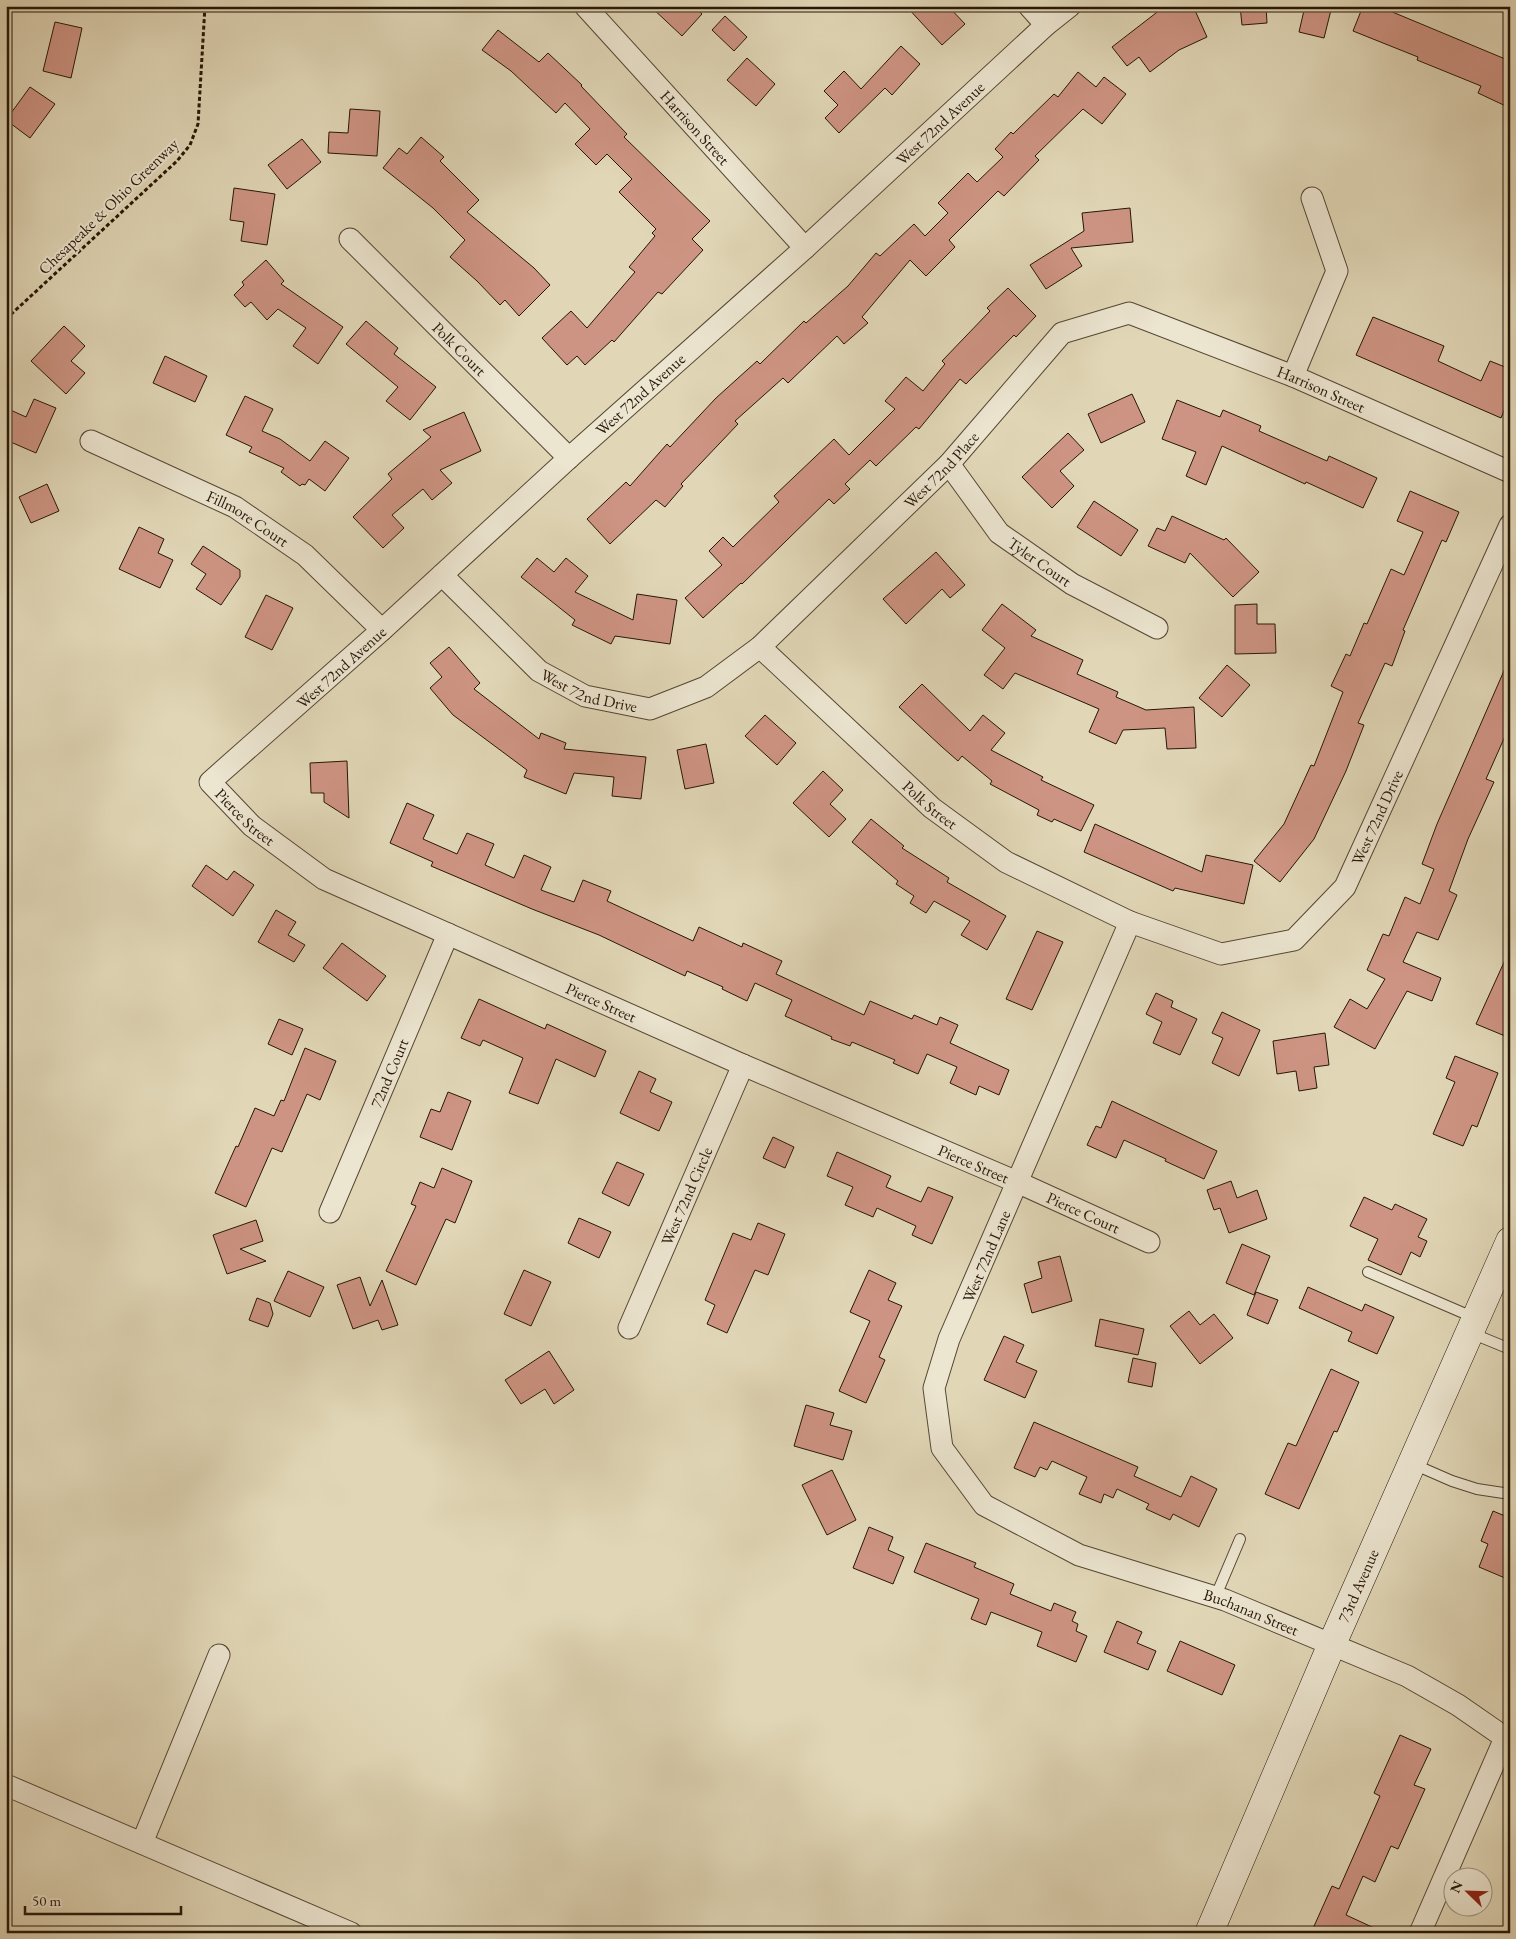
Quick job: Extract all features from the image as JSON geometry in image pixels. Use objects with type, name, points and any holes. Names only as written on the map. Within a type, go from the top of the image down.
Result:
[{"type":"street","name":"Harrison Street","points":[[585,6],[805,248]]},
{"type":"street","points":[[1030,6],[1046,25]]},
{"type":"street","name":"West 72nd Avenue","points":[[210,782],[382,630],[568,458],[805,248],[1046,25],[1070,6]]},
{"type":"street","points":[[1293,376],[1337,271],[1312,198]]},
{"type":"street","name":"Polk Court","points":[[350,239],[568,458]]},
{"type":"street","name":"Harrison Street","points":[[1129,313],[1293,376],[1510,472]]},
{"type":"street","name":"West 72nd Place","points":[[760,646],[949,464],[1062,333],[1129,313]]},
{"type":"street","name":"Fillmore Court","points":[[91,441],[235,507],[305,555],[382,630]]},
{"type":"street","name":"Tyler Court","points":[[949,464],[999,533],[1072,584],[1157,628]]},
{"type":"street","name":"West 72nd Drive","points":[[1130,922],[1221,954],[1294,940],[1339,894],[1345,887],[1510,525]]},
{"type":"street","name":"West 72nd Drive","points":[[442,575],[539,671],[585,696],[650,709],[706,687],[760,646]]},
{"type":"street","name":"Polk Street","points":[[760,646],[932,808],[1006,862],[1130,922]]},
{"type":"street","name":"Pierce Street","points":[[210,782],[252,826],[324,879],[743,1065],[1017,1182]]},
{"type":"street","name":"West 72nd Lane","points":[[984,1505],[942,1448],[934,1388],[949,1339],[1130,922]]},
{"type":"street","name":"72nd Court","points":[[330,1212],[448,934]]},
{"type":"street","name":"West 72nd Circle","points":[[629,1328],[743,1065]]},
{"type":"street","name":"Pierce Court","points":[[1017,1182],[1149,1242]]},
{"type":"street","name":"73rd Avenue","points":[[1209,1933],[1332,1644],[1510,1241]]},
{"type":"street","name":"Buchanan Street","points":[[984,1505],[1079,1555],[1215,1598],[1407,1676],[1458,1705],[1507,1740]]},
{"type":"street","points":[[142,1844],[219,1655]]},
{"type":"street","points":[[1420,1933],[1507,1740]]},
{"type":"street","points":[[6,1785],[351,1933]]},
{"type":"lane","points":[[1368,1272],[1472,1325],[1510,1349]]},
{"type":"lane","points":[[1412,1463],[1452,1481],[1477,1489],[1510,1494]]},
{"type":"lane","points":[[1215,1598],[1240,1539]]},
{"type":"path","name":"Chesapeake & Ohio Greenway","points":[[6,319],[177,161],[190,145],[198,124],[205,6]]},
{"type":"building","points":[[650,6],[694,6],[702,14],[682,36]]},
{"type":"building","points":[[906,6],[948,6],[965,24],[942,45]]},
{"type":"building","points":[[1165,6],[1193,6],[1207,37],[1179,50],[1150,72],[1139,57],[1127,66],[1112,47]]},
{"type":"building","points":[[1240,6],[1266,6],[1267,23],[1242,25]]},
{"type":"building","points":[[1305,6],[1332,6],[1324,38],[1299,32]]},
{"type":"building","points":[[1363,6],[1378,6],[1510,61],[1510,108],[1478,93],[1481,86],[1417,60],[1418,57],[1353,31]]},
{"type":"building","points":[[725,16],[747,37],[734,51],[712,30]]},
{"type":"building","points":[[55,22],[82,28],[71,78],[43,71]]},
{"type":"building","points":[[498,30],[539,62],[548,53],[582,85],[627,134],[624,137],[710,221],[692,239],[703,250],[662,294],[658,292],[614,342],[612,340],[585,365],[577,356],[567,365],[542,338],[571,311],[587,328],[635,272],[629,267],[655,236],[652,233],[656,229],[619,192],[632,179],[607,154],[596,165],[575,144],[590,129],[565,103],[556,113],[511,71],[482,50]]},
{"type":"building","points":[[901,46],[920,64],[892,95],[885,88],[839,133],[825,118],[838,105],[824,91],[844,71],[861,89]]},
{"type":"building","points":[[747,58],[775,84],[756,106],[727,80]]},
{"type":"building","points":[[1078,72],[1096,87],[1104,77],[1126,94],[1102,124],[1083,109],[1035,156],[1039,160],[1004,196],[998,191],[949,240],[955,247],[926,276],[910,260],[862,317],[868,323],[844,344],[837,336],[788,383],[783,378],[735,421],[738,424],[681,484],[683,486],[665,507],[656,500],[610,544],[587,519],[626,482],[630,486],[667,444],[670,447],[716,398],[757,361],[760,364],[804,321],[806,323],[848,286],[876,253],[880,256],[914,224],[925,236],[948,213],[938,203],[968,173],[977,182],[1003,157],[995,149],[1011,132],[1013,134],[1054,94],[1058,97]]},
{"type":"building","points":[[30,87],[55,104],[30,138],[6,120]]},
{"type":"building","points":[[350,109],[380,111],[377,156],[328,153],[329,132],[348,133]]},
{"type":"building","points":[[421,137],[444,157],[440,161],[479,200],[467,212],[534,268],[550,285],[519,316],[505,300],[500,305],[450,257],[465,240],[433,208],[383,168],[399,148],[407,154]]},
{"type":"building","points":[[302,139],[321,162],[287,189],[268,165]]},
{"type":"building","points":[[234,188],[275,194],[267,245],[241,241],[244,222],[230,220]]},
{"type":"building","points":[[1130,208],[1133,242],[1071,248],[1082,266],[1046,289],[1030,265],[1084,231],[1082,213]]},
{"type":"building","points":[[266,260],[284,281],[281,284],[343,327],[318,364],[293,346],[306,328],[278,309],[267,320],[251,302],[245,307],[234,295],[244,285],[242,282]]},
{"type":"building","points":[[1008,288],[1036,316],[1016,337],[1014,335],[966,384],[960,379],[919,429],[916,427],[876,466],[870,460],[845,484],[850,489],[834,504],[829,499],[742,584],[703,618],[685,598],[722,565],[709,551],[723,537],[733,547],[779,502],[774,496],[834,439],[849,455],[895,409],[885,401],[906,377],[923,391],[945,364],[942,361],[990,311],[987,308]]},
{"type":"building","points":[[1373,317],[1444,346],[1438,361],[1481,381],[1490,361],[1510,369],[1510,396],[1501,418],[1356,355]]},
{"type":"building","points":[[366,321],[398,348],[394,354],[436,387],[410,420],[386,401],[398,387],[346,344]]},
{"type":"building","points":[[64,326],[85,346],[71,361],[85,373],[66,394],[31,361]]},
{"type":"building","points":[[165,356],[207,376],[195,402],[153,383]]},
{"type":"building","points":[[1132,394],[1145,422],[1101,443],[1088,414]]},
{"type":"building","points":[[245,396],[273,409],[262,431],[280,439],[310,461],[325,441],[349,458],[325,491],[309,479],[305,485],[302,484],[300,486],[281,472],[284,468],[249,452],[252,447],[226,435]]},
{"type":"building","points":[[34,399],[56,408],[36,453],[6,440],[6,408],[26,417]]},
{"type":"building","points":[[1177,400],[1220,417],[1223,410],[1261,426],[1259,431],[1327,461],[1329,456],[1377,478],[1363,508],[1222,446],[1206,485],[1186,476],[1196,452],[1162,439]]},
{"type":"building","points":[[464,412],[481,451],[440,470],[452,483],[432,500],[423,489],[392,515],[404,528],[383,548],[353,517],[392,479],[388,474],[431,437],[423,430]]},
{"type":"building","points":[[1068,433],[1084,450],[1060,471],[1074,486],[1052,508],[1022,477]]},
{"type":"building","points":[[47,484],[59,511],[31,523],[19,497]]},
{"type":"building","points":[[1410,491],[1459,512],[1446,542],[1442,540],[1403,630],[1405,631],[1392,666],[1385,663],[1358,723],[1364,725],[1346,771],[1314,839],[1280,882],[1254,861],[1284,824],[1311,765],[1314,766],[1343,692],[1331,686],[1346,654],[1350,656],[1364,623],[1367,624],[1391,569],[1404,575],[1423,532],[1397,521]]},
{"type":"building","points":[[1094,501],[1138,530],[1121,556],[1077,527]]},
{"type":"building","points":[[1172,516],[1224,540],[1226,538],[1259,572],[1233,597],[1190,553],[1185,563],[1148,546],[1157,528],[1165,531]]},
{"type":"building","points":[[139,527],[164,539],[158,553],[173,560],[160,588],[119,569]]},
{"type":"building","points":[[203,546],[240,570],[240,577],[221,605],[196,589],[206,574],[191,564]]},
{"type":"building","points":[[936,552],[965,585],[950,598],[942,589],[906,624],[883,599]]},
{"type":"building","points":[[537,558],[554,572],[566,558],[588,576],[575,592],[633,620],[637,594],[677,600],[670,644],[615,636],[611,644],[572,625],[575,620],[521,577]]},
{"type":"building","points":[[266,595],[293,608],[272,650],[245,637]]},
{"type":"building","points":[[1002,604],[1036,630],[1031,636],[1083,660],[1077,674],[1118,692],[1116,697],[1146,710],[1194,707],[1196,748],[1167,749],[1165,728],[1123,730],[1116,744],[1089,732],[1099,709],[1015,673],[1003,689],[984,675],[1005,648],[982,630]]},
{"type":"building","points":[[1257,604],[1257,624],[1275,624],[1276,653],[1235,654],[1235,605]]},
{"type":"building","points":[[449,647],[480,683],[474,689],[539,739],[541,733],[566,743],[564,749],[646,757],[641,799],[612,796],[614,777],[574,773],[566,794],[524,777],[527,770],[453,715],[430,688],[442,677],[430,663]]},
{"type":"building","points":[[1510,657],[1510,725],[1486,779],[1494,782],[1468,839],[1449,891],[1457,895],[1438,940],[1417,932],[1403,962],[1441,978],[1432,1001],[1407,991],[1375,1049],[1334,1027],[1350,999],[1367,1009],[1385,979],[1367,970],[1383,934],[1389,936],[1405,897],[1420,904],[1434,869],[1422,864],[1437,824]]},
{"type":"building","points":[[1227,665],[1250,685],[1222,717],[1199,698]]},
{"type":"building","points":[[922,684],[970,731],[983,715],[1005,733],[991,750],[1043,777],[1041,780],[1094,805],[1081,831],[1054,819],[1052,822],[1037,815],[1039,810],[990,784],[992,781],[962,756],[958,761],[942,747],[899,707]]},
{"type":"building","points":[[765,715],[796,743],[777,765],[745,736]]},
{"type":"building","points":[[706,744],[714,783],[685,789],[677,750]]},
{"type":"building","points":[[347,761],[349,818],[324,802],[324,793],[311,793],[310,763]]},
{"type":"building","points":[[823,771],[843,790],[830,804],[846,819],[829,837],[793,803]]},
{"type":"building","points":[[407,803],[434,815],[423,839],[457,854],[467,833],[494,844],[485,865],[514,878],[524,855],[551,867],[541,890],[574,902],[583,880],[611,891],[607,901],[693,941],[699,927],[742,947],[743,943],[782,961],[776,974],[864,1015],[870,1001],[912,1019],[914,1015],[937,1025],[940,1017],[958,1025],[950,1043],[1009,1070],[999,1095],[979,1086],[976,1095],[950,1083],[957,1067],[927,1054],[918,1074],[893,1063],[895,1060],[852,1042],[850,1046],[831,1039],[832,1037],[785,1016],[792,1000],[755,983],[747,1001],[722,989],[723,987],[687,971],[685,976],[599,935],[431,866],[433,862],[390,843]]},
{"type":"building","points":[[871,819],[904,846],[902,848],[949,878],[947,882],[1006,916],[987,950],[961,935],[970,921],[934,901],[926,913],[910,903],[914,896],[896,884],[898,881],[852,842]]},
{"type":"building","points":[[1095,824],[1202,872],[1206,855],[1253,865],[1244,904],[1175,888],[1173,891],[1084,852]]},
{"type":"building","points":[[206,865],[227,880],[234,871],[254,885],[233,916],[192,886]]},
{"type":"building","points":[[276,910],[296,922],[288,935],[305,945],[294,962],[258,942]]},
{"type":"building","points":[[1037,931],[1063,942],[1032,1010],[1006,999]]},
{"type":"building","points":[[342,943],[386,976],[367,1001],[323,968]]},
{"type":"building","points":[[1510,949],[1510,1038],[1476,1024]]},
{"type":"building","points":[[1156,993],[1173,1001],[1171,1007],[1197,1019],[1180,1055],[1153,1043],[1162,1022],[1146,1014]]},
{"type":"building","points":[[479,999],[545,1029],[547,1024],[606,1051],[595,1077],[556,1059],[538,1104],[509,1093],[523,1058],[483,1040],[480,1046],[461,1038]]},
{"type":"building","points":[[1222,1012],[1260,1030],[1239,1076],[1212,1063],[1223,1038],[1212,1033]]},
{"type":"building","points":[[279,1019],[303,1029],[292,1055],[268,1044]]},
{"type":"building","points":[[1325,1033],[1329,1065],[1314,1067],[1317,1088],[1299,1091],[1296,1071],[1277,1074],[1273,1041]]},
{"type":"building","points":[[305,1048],[336,1061],[320,1100],[307,1094],[282,1152],[272,1148],[246,1207],[215,1193],[255,1108],[274,1116],[281,1100],[284,1101]]},
{"type":"building","points":[[1455,1056],[1498,1073],[1477,1127],[1472,1125],[1463,1146],[1433,1134],[1455,1082],[1446,1078]]},
{"type":"building","points":[[639,1071],[656,1079],[650,1092],[672,1102],[659,1131],[620,1113]]},
{"type":"building","points":[[448,1092],[471,1101],[452,1150],[420,1137],[431,1109],[440,1112]]},
{"type":"building","points":[[1112,1101],[1217,1151],[1204,1179],[1124,1140],[1116,1158],[1087,1145],[1096,1126],[1101,1128]]},
{"type":"building","points":[[773,1137],[794,1147],[785,1168],[763,1158]]},
{"type":"building","points":[[837,1152],[891,1176],[886,1187],[921,1202],[928,1187],[953,1197],[932,1244],[912,1235],[916,1226],[877,1208],[873,1217],[845,1205],[853,1187],[827,1176]]},
{"type":"building","points":[[617,1162],[644,1174],[629,1206],[602,1193]]},
{"type":"building","points":[[442,1168],[472,1181],[455,1223],[446,1219],[416,1285],[386,1271],[416,1206],[411,1204],[420,1182],[434,1188]]},
{"type":"building","points":[[1231,1181],[1237,1198],[1257,1190],[1267,1219],[1229,1233],[1220,1208],[1214,1210],[1207,1190]]},
{"type":"building","points":[[1364,1197],[1392,1210],[1395,1204],[1427,1219],[1418,1237],[1427,1241],[1420,1257],[1411,1252],[1401,1275],[1368,1260],[1378,1239],[1350,1226]]},
{"type":"building","points":[[579,1218],[611,1232],[599,1258],[568,1243]]},
{"type":"building","points":[[256,1220],[263,1241],[240,1249],[266,1261],[227,1274],[213,1235]]},
{"type":"building","points":[[758,1223],[785,1234],[768,1275],[755,1270],[727,1333],[707,1324],[715,1305],[705,1300],[733,1233],[751,1240]]},
{"type":"building","points":[[1242,1244],[1270,1256],[1254,1295],[1226,1283]]},
{"type":"building","points":[[1060,1256],[1072,1301],[1032,1313],[1024,1284],[1042,1278],[1038,1262]]},
{"type":"building","points":[[524,1270],[551,1282],[531,1326],[504,1314]]},
{"type":"building","points":[[869,1270],[896,1283],[888,1300],[902,1306],[879,1357],[885,1360],[866,1403],[839,1391],[870,1321],[850,1312]]},
{"type":"building","points":[[288,1271],[324,1287],[310,1317],[274,1301]]},
{"type":"building","points":[[360,1277],[370,1306],[382,1280],[398,1325],[382,1330],[378,1320],[353,1329],[337,1285]]},
{"type":"building","points":[[1308,1287],[1362,1311],[1365,1304],[1394,1317],[1377,1354],[1348,1341],[1352,1332],[1299,1308]]},
{"type":"building","points":[[1256,1292],[1278,1300],[1268,1324],[1247,1315]]},
{"type":"building","points":[[257,1298],[270,1303],[273,1314],[268,1327],[249,1320]]},
{"type":"building","points":[[1189,1311],[1200,1325],[1214,1314],[1233,1338],[1200,1364],[1170,1326]]},
{"type":"building","points":[[1100,1319],[1144,1329],[1138,1355],[1095,1346]]},
{"type":"building","points":[[1004,1336],[1024,1345],[1016,1362],[1037,1371],[1025,1398],[984,1380]]},
{"type":"building","points":[[549,1351],[574,1390],[554,1404],[545,1389],[521,1404],[505,1380]]},
{"type":"building","points":[[1133,1358],[1156,1363],[1152,1387],[1128,1382]]},
{"type":"building","points":[[1331,1369],[1359,1382],[1337,1432],[1334,1431],[1299,1509],[1265,1494],[1288,1443],[1296,1446]]},
{"type":"building","points":[[806,1405],[834,1413],[830,1425],[852,1431],[843,1460],[794,1446]]},
{"type":"building","points":[[1034,1422],[1138,1467],[1134,1476],[1181,1497],[1191,1476],[1217,1489],[1199,1527],[1173,1514],[1170,1520],[1146,1509],[1149,1504],[1117,1489],[1113,1498],[1104,1494],[1101,1503],[1079,1494],[1087,1477],[1052,1461],[1047,1470],[1040,1467],[1035,1477],[1014,1468]]},
{"type":"building","points":[[832,1470],[856,1520],[827,1535],[802,1485]]},
{"type":"building","points":[[1493,1511],[1510,1518],[1510,1566],[1505,1578],[1479,1567],[1488,1544],[1481,1541]]},
{"type":"building","points":[[869,1527],[893,1537],[888,1550],[904,1557],[893,1584],[853,1568]]},
{"type":"building","points":[[926,1543],[976,1563],[974,1567],[1014,1584],[1010,1594],[1051,1611],[1054,1603],[1076,1612],[1072,1621],[1078,1624],[1076,1631],[1087,1636],[1076,1662],[1037,1646],[1042,1632],[991,1612],[986,1625],[971,1619],[979,1599],[914,1572]]},
{"type":"building","points":[[1117,1621],[1142,1632],[1137,1643],[1156,1651],[1148,1670],[1104,1652]]},
{"type":"building","points":[[1180,1641],[1235,1665],[1222,1695],[1167,1671]]},
{"type":"building","points":[[1400,1735],[1431,1749],[1414,1785],[1425,1789],[1398,1849],[1391,1846],[1375,1882],[1363,1876],[1346,1915],[1385,1933],[1311,1933],[1332,1886],[1339,1889],[1380,1796],[1374,1793]]}]
